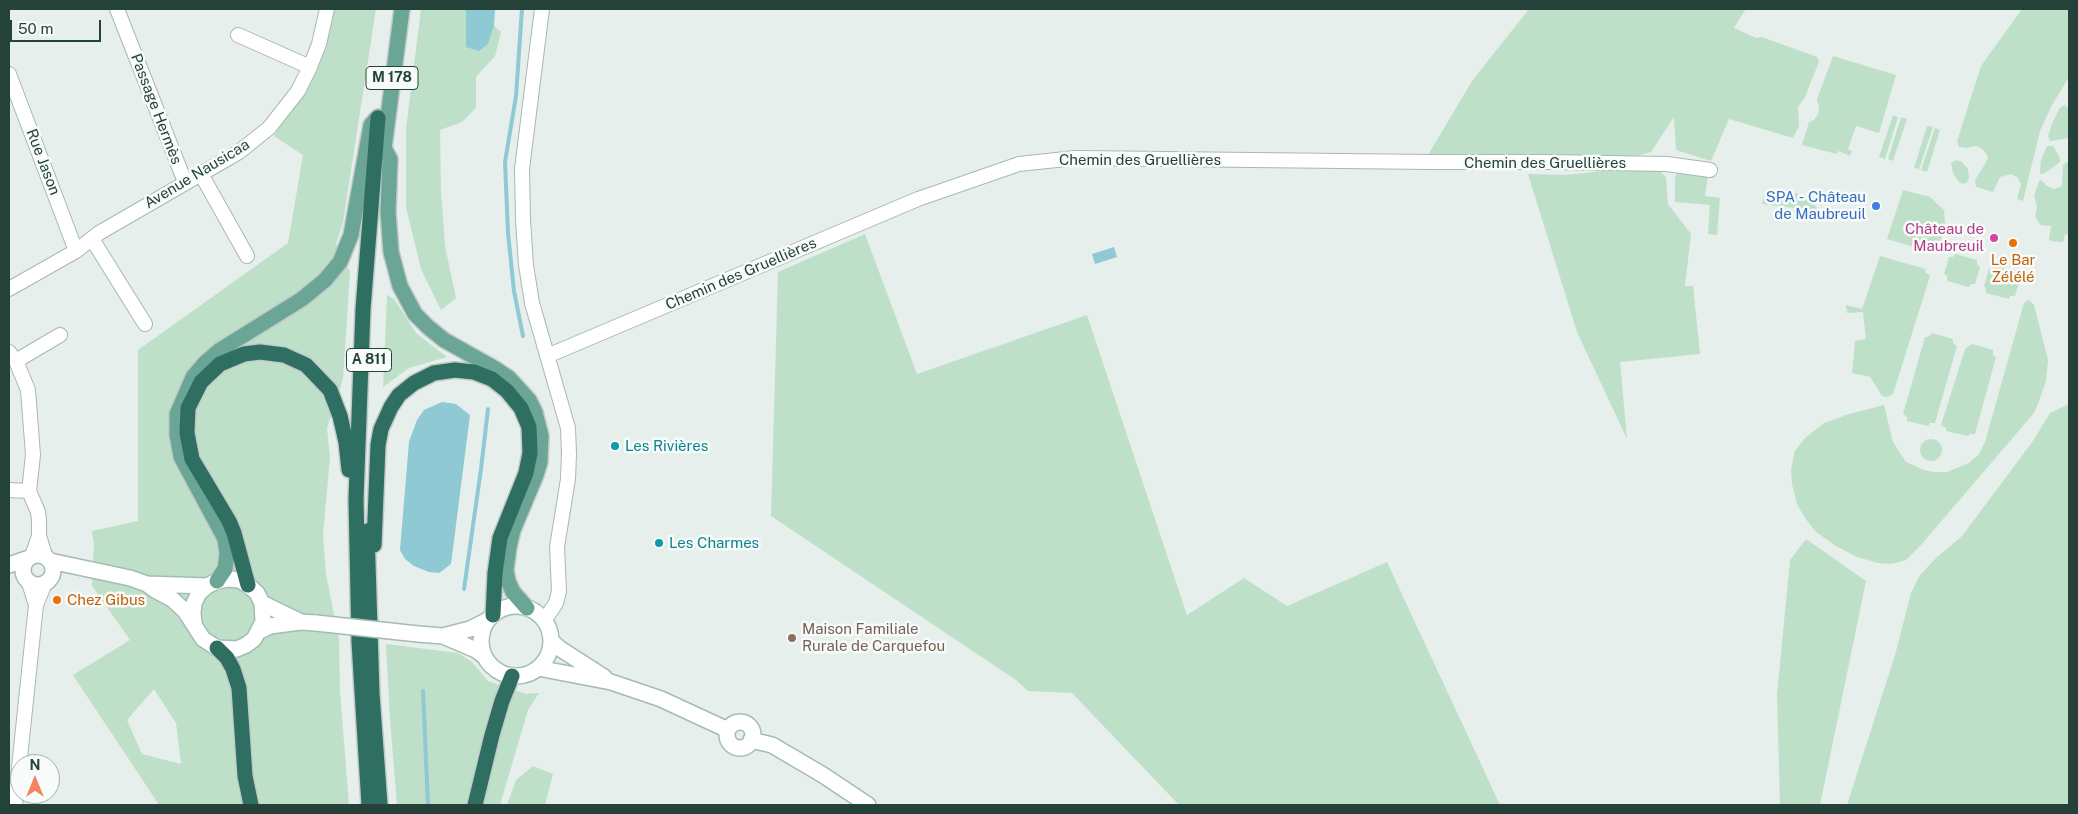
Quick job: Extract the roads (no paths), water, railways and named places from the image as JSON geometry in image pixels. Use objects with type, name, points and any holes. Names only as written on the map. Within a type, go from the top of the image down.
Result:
[{"type":"highway","name":"A 811","points":[[369,805],[359,652],[356,499],[363,309],[378,118]]},
{"type":"highway","name":"A 811","points":[[380,805],[372,694],[368,573],[367,417],[375,248],[384,148]]},
{"type":"highway","points":[[248,585],[234,533],[221,506],[192,459],[187,433],[188,408],[201,382],[220,364],[244,354],[260,352],[284,355],[306,365],[330,390],[340,416],[346,442],[350,483],[356,499]]},
{"type":"highway","points":[[368,573],[374,562],[378,445],[385,417],[399,395],[414,383],[434,374],[454,370],[474,372],[492,379],[507,391],[520,408],[530,427],[530,453],[526,473],[500,538],[491,618]]},
{"type":"highway","points":[[217,648],[227,658],[239,688],[245,776],[251,805]]},
{"type":"highway","points":[[475,805],[492,735],[512,676]]},
{"type":"main road","name":"M 178","points":[[378,118],[392,9]]},
{"type":"main road","name":"M 178","points":[[384,148],[402,9]]},
{"type":"main road","points":[[194,624],[194,603],[199,594],[225,569],[227,554],[225,539],[181,457],[177,435],[177,414],[193,377],[205,363],[220,350],[302,299],[325,280],[340,262],[351,235],[371,125],[378,118]]},
{"type":"main road","points":[[147,584],[172,599],[185,611],[203,639],[217,648],[227,650],[246,645],[260,631],[270,626],[308,623],[443,636],[476,650],[484,656],[491,666],[501,673],[512,676],[522,676],[538,668],[550,651],[549,630],[537,613],[527,608],[513,592],[509,584],[506,564],[513,530],[540,462],[541,436],[539,424],[529,400],[509,378],[444,340],[415,314],[407,301],[400,286],[391,252],[388,212],[390,158],[384,148]]},
{"type":"main road","points":[[27,579],[22,568],[39,559]]},
{"type":"main road","points":[[39,559],[53,569],[47,581]]},
{"type":"main road","points":[[9,565],[39,559],[88,571],[130,578],[147,584],[188,587],[233,580],[248,585],[257,593],[262,603],[263,622],[260,631]]},
{"type":"main road","points":[[9,571],[38,585],[88,571]]},
{"type":"main road","points":[[262,603],[308,623]]},
{"type":"main road","points":[[443,636],[470,629],[508,607],[527,608]]},
{"type":"main road","points":[[484,656],[481,638],[491,618]]},
{"type":"main road","points":[[551,641],[590,670],[611,682]]},
{"type":"main road","points":[[538,668],[611,682],[661,698],[728,730],[727,739],[733,746],[744,747],[751,740],[772,746],[823,775],[868,805]]},
{"type":"street","name":"Passage Hermès","points":[[117,9],[185,182]]},
{"type":"street","name":"Avenue Nausicaa","points":[[9,289],[76,251],[99,233],[239,152],[269,128],[298,91],[310,67],[319,44],[327,9]]},
{"type":"street","points":[[542,9],[522,169],[526,265],[532,303],[568,428],[569,454],[568,479],[557,547],[559,591],[556,603],[544,621]]},
{"type":"street","points":[[238,34],[310,67]]},
{"type":"street","name":"Rue Jason","points":[[9,74],[76,251]]},
{"type":"street","name":"Chemin des Gruellières","points":[[547,356],[918,199],[1019,164],[1075,158],[1547,162],[1667,164],[1710,170]]},
{"type":"street","points":[[201,174],[247,256]]},
{"type":"street","points":[[92,239],[145,324]]},
{"type":"street","points":[[39,559],[38,512],[29,491],[34,455],[28,390],[12,357],[60,335]]},
{"type":"street","points":[[9,490],[29,491]]},
{"type":"street","points":[[27,579],[36,605]]},
{"type":"street","points":[[15,805],[36,605],[47,581]]},
{"type":"water","points":[[466,9],[495,9],[494,26],[488,44],[479,51],[466,47]]},
{"type":"water","points":[[1114,247],[1117,257],[1095,264],[1092,254]]},
{"type":"water","points":[[442,402],[456,404],[470,415],[451,564],[439,573],[429,572],[414,566],[405,559],[400,550],[409,442],[417,420],[424,410]]},
{"type":"waterway","points":[[522,9],[516,96],[505,162],[508,233],[514,291],[523,336]]},
{"type":"waterway","points":[[464,589],[488,409]]},
{"type":"waterway","points":[[423,691],[428,805]]},
{"type":"place","name":"SPA - Château de Maubreuil","points":[[1876,206]]},
{"type":"place","name":"Château de Maubreuil","points":[[1994,238]]},
{"type":"place","name":"Le Bar Zélélé","points":[[2013,243]]},
{"type":"place","name":"Les Rivières","points":[[615,446]]},
{"type":"place","name":"Les Charmes","points":[[659,543]]},
{"type":"place","name":"Chez Gibus","points":[[57,600]]},
{"type":"place","name":"Maison Familiale Rurale de Carquefou","points":[[792,638]]}]
